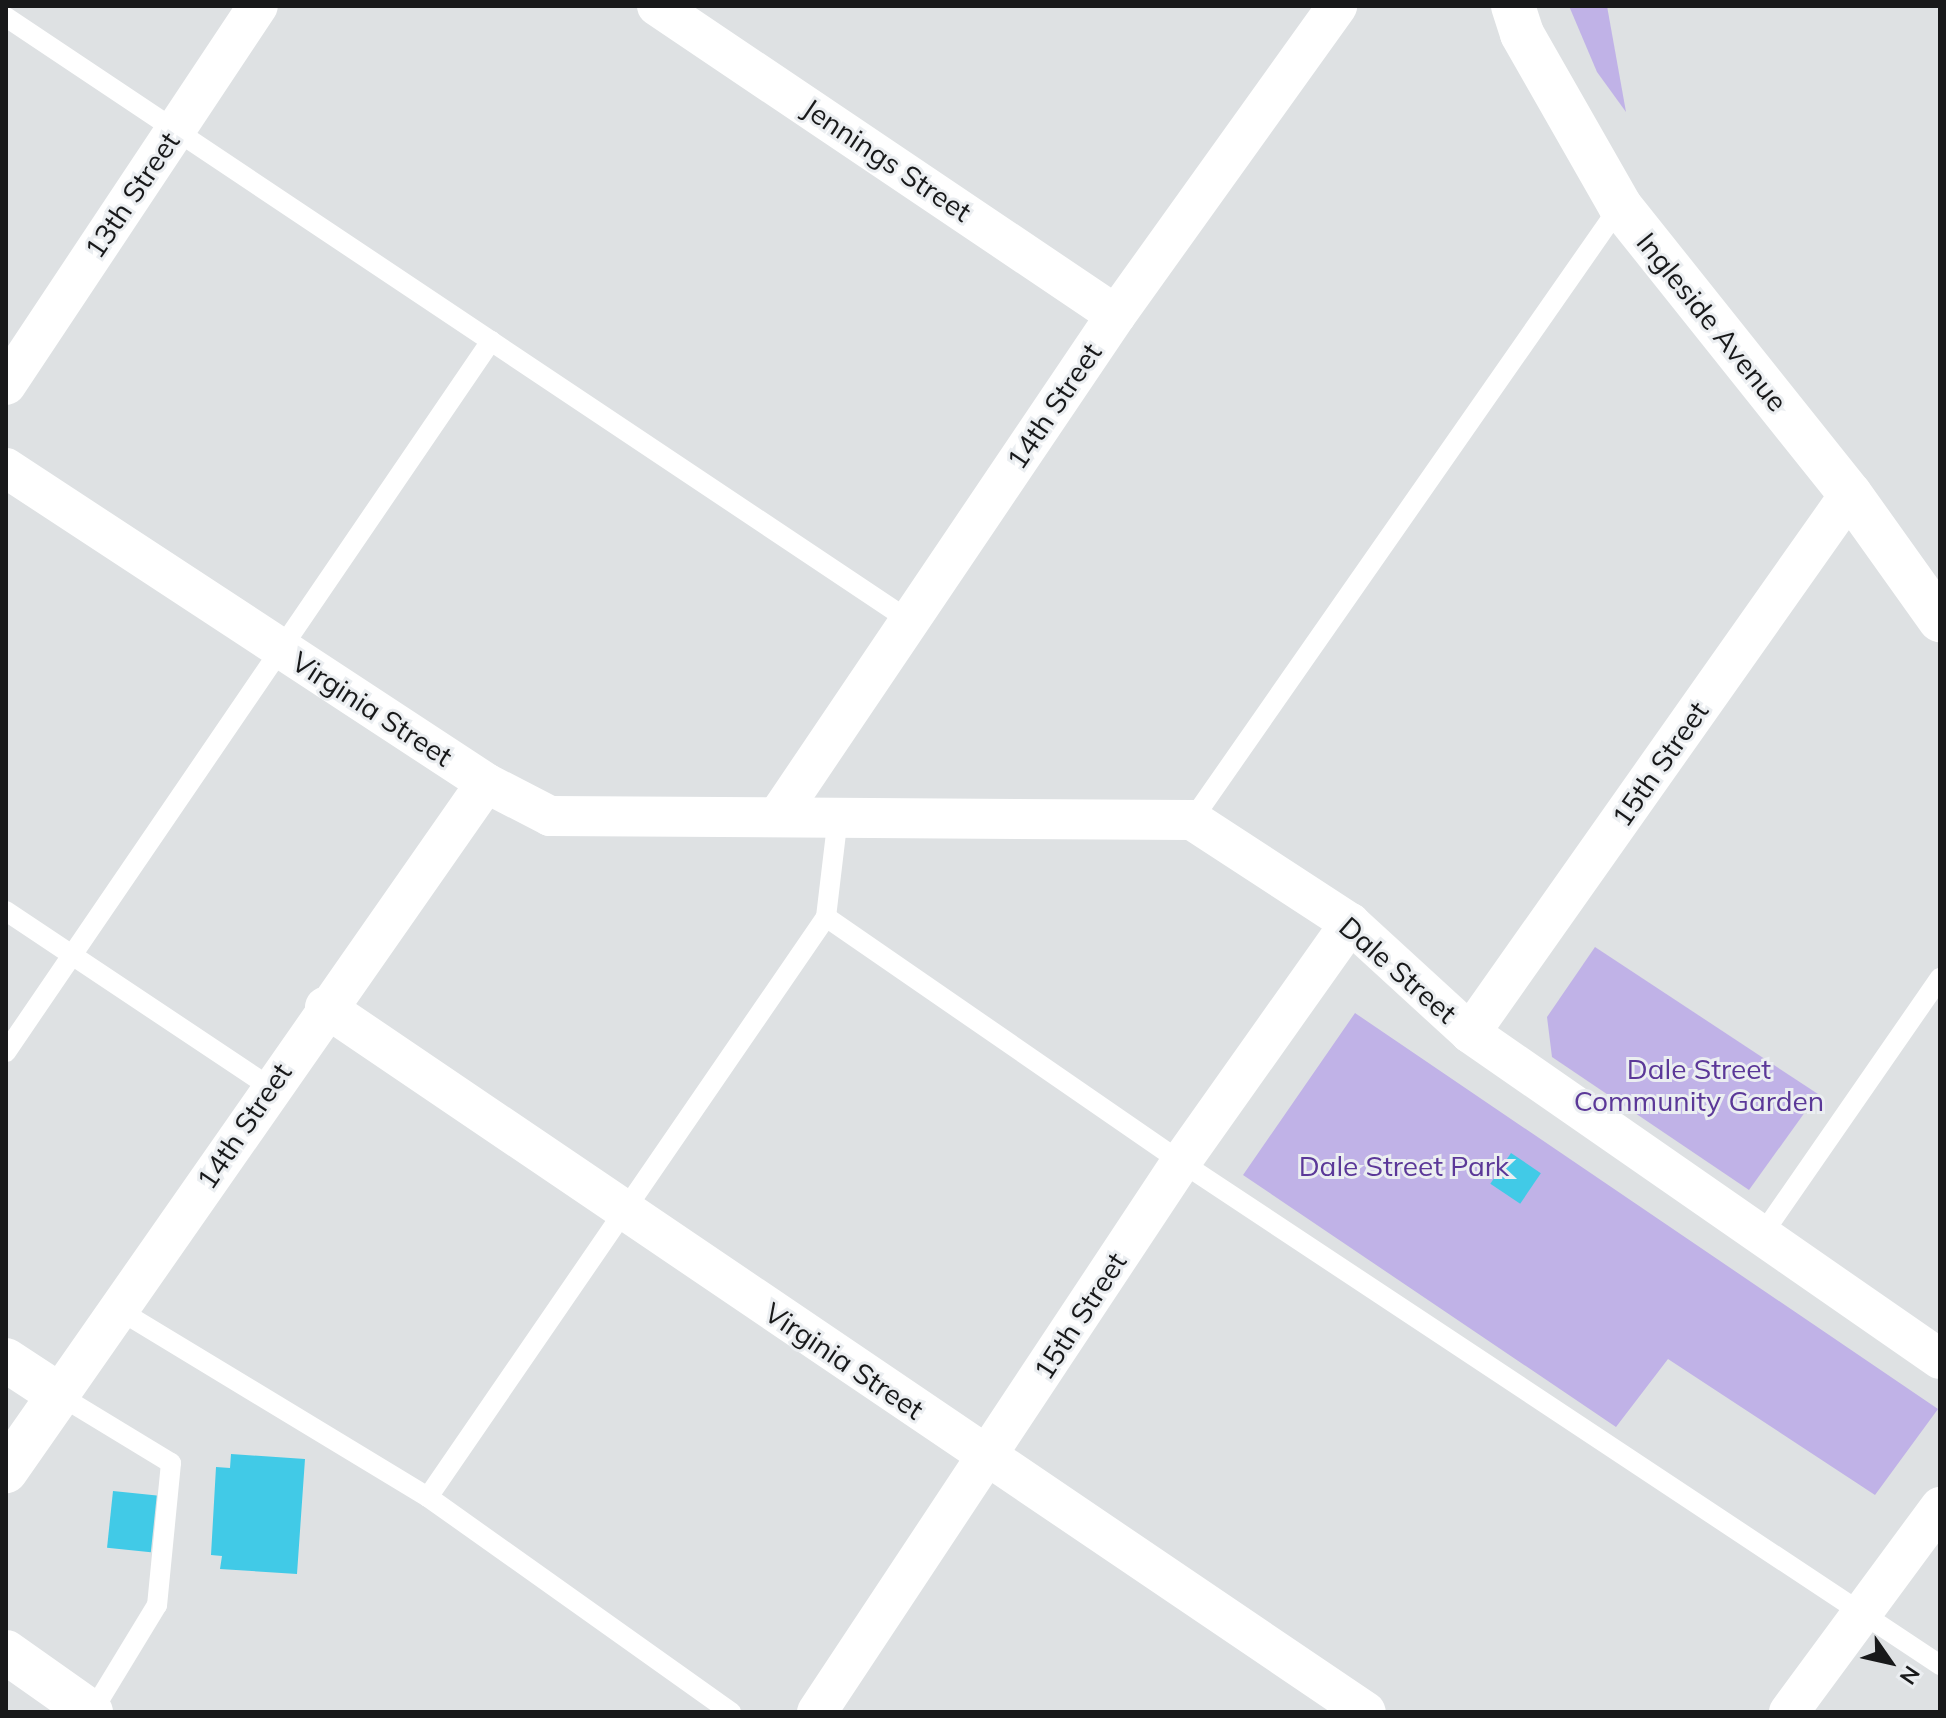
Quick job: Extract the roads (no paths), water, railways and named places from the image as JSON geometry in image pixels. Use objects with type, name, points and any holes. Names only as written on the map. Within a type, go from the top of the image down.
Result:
[{"type":"street","name":"13th Street","points":[[6,385],[258,6]]},
{"type":"street","name":"Ingleside Avenue","points":[[1513,6],[1522,34],[1620,206],[1850,494],[1940,620]]},
{"type":"street","name":"14th Street","points":[[780,813],[1325,9]]},
{"type":"street","name":"Jennings Street","points":[[679,12],[1116,315]]},
{"type":"street","name":"Virginia Street","points":[[6,468],[486,783],[550,816],[780,813]]},
{"type":"street","name":"15th Street","points":[[1470,1033],[1850,494]]},
{"type":"street","name":"14th Street","points":[[6,1471],[325,1007],[486,783]]},
{"type":"street","points":[[780,813],[1192,820]]},
{"type":"street","name":"Dale Street","points":[[1192,820],[1350,923],[1470,1033],[1764,1232],[1940,1359]]},
{"type":"street","name":"15th Street","points":[[817,1712],[1181,1162],[1350,923]]},
{"type":"street","name":"Virginia Street","points":[[325,1007],[1366,1712]]},
{"type":"street","points":[[6,1360],[59,1395]]},
{"type":"street","points":[[1789,1712],[1940,1507]]},
{"type":"street","points":[[6,1652],[92,1712]]},
{"type":"lane","points":[[6,17],[910,621]]},
{"type":"lane","points":[[1192,820],[1620,206]]},
{"type":"lane","points":[[6,1052],[277,647],[491,341]]},
{"type":"lane","points":[[428,1497],[622,1209],[826,917],[838,816]]},
{"type":"lane","points":[[6,911],[270,1087]]},
{"type":"lane","points":[[826,917],[1181,1162],[1940,1665]]},
{"type":"lane","points":[[1764,1232],[1940,978]]},
{"type":"lane","points":[[119,1310],[428,1497],[731,1712]]},
{"type":"lane","points":[[59,1395],[171,1463],[157,1605],[92,1712]]},
{"type":"park label","name":"Dale Street Community Garden","points":[[1699,1085]]},
{"type":"park label","name":"Dale Street Park","points":[[1404,1166]]}]
